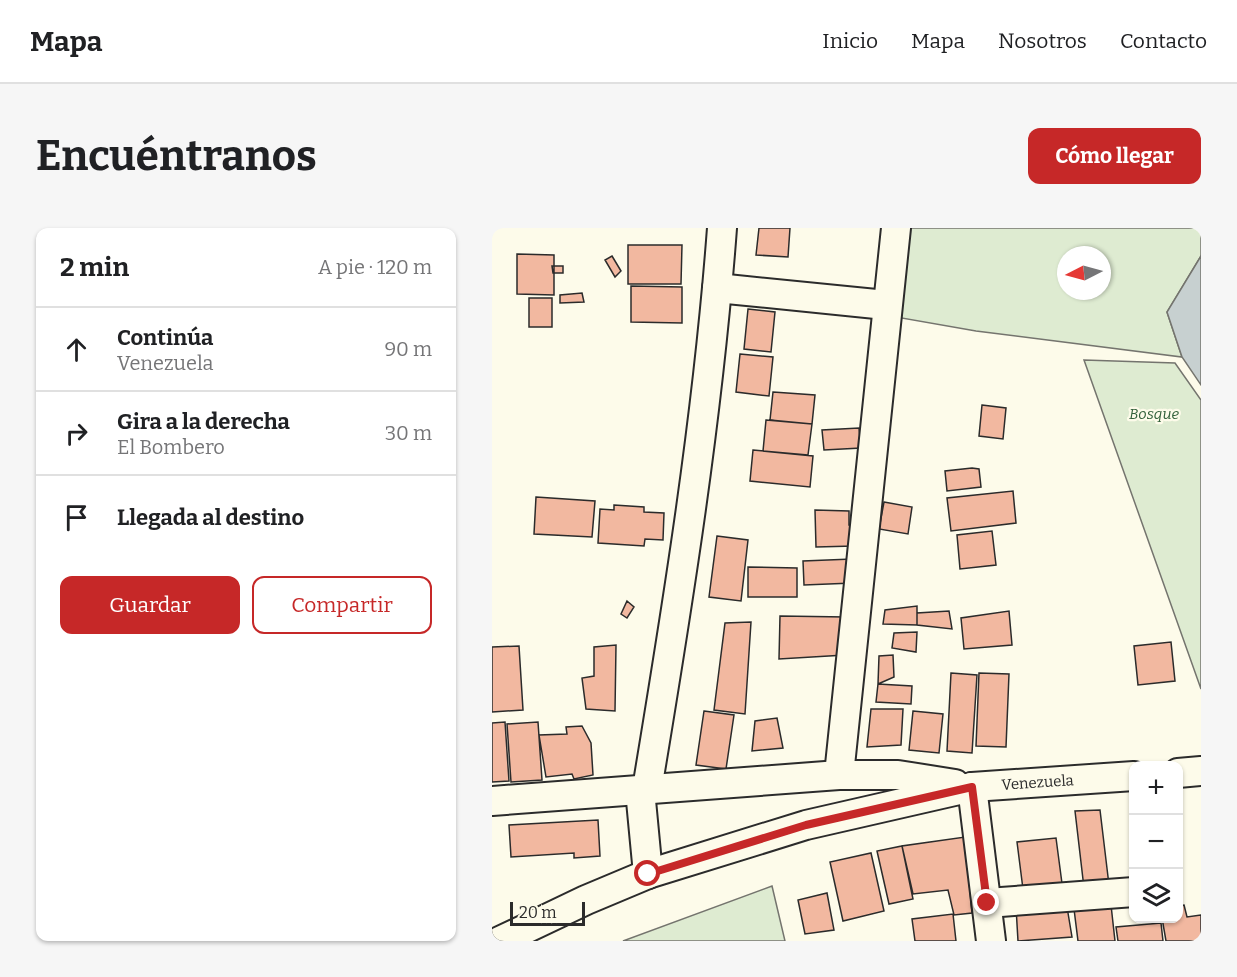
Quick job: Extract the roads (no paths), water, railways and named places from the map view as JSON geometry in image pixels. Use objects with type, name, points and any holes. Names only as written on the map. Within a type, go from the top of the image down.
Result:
[{"type":"street","points":[[648,874],[644,789],[680,581],[717,288],[722,228]]},
{"type":"street","points":[[839,775],[886,305],[896,228]]},
{"type":"street","points":[[717,288],[886,305]]},
{"type":"street","points":[[1183,773],[1201,771]]},
{"type":"street","points":[[492,801],[774,782],[839,775],[898,775],[972,787],[991,941]]},
{"type":"street","name":"Venezuela","points":[[500,941],[648,874],[806,825],[972,787],[1129,776]]},
{"type":"street","points":[[987,903],[1129,892]]},
{"type":"park label","name":"Bosque","points":[[1154,414]]}]
